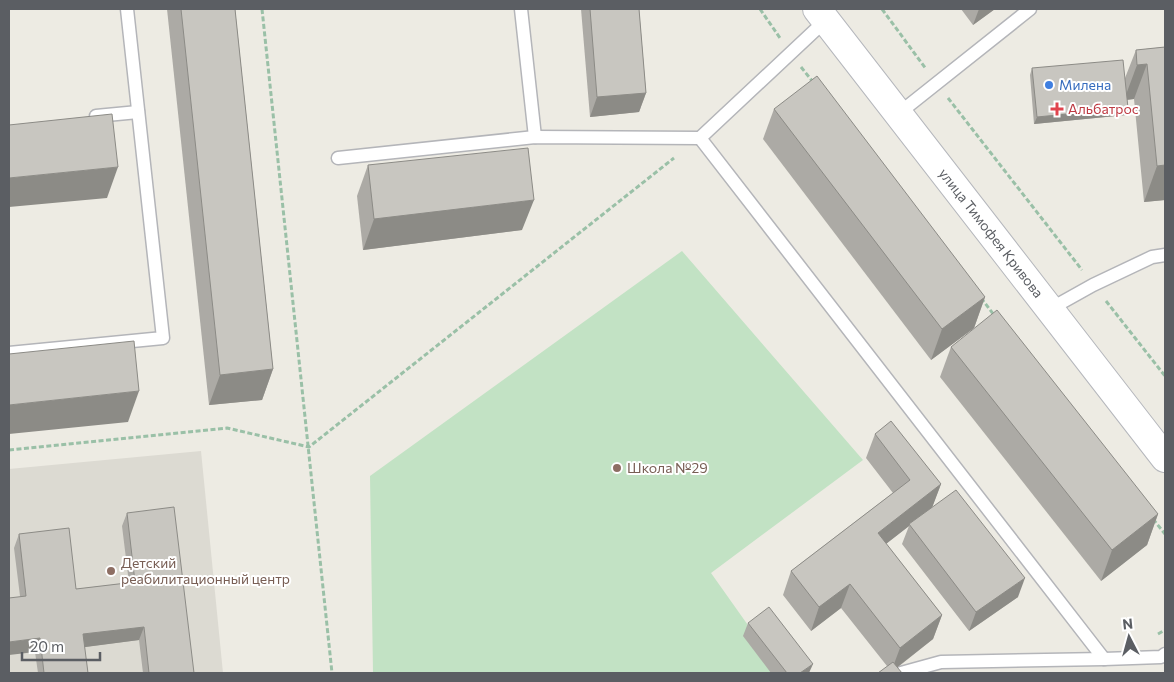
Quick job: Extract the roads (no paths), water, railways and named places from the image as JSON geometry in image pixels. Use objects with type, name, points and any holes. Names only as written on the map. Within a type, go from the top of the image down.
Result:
[{"type":"street","name":"улица Тимофея Кривова","points":[[821,15],[1165,458]]},
{"type":"lane","points":[[9,353],[163,338],[128,9]]},
{"type":"lane","points":[[521,9],[535,137]]},
{"type":"lane","points":[[898,114],[1030,9]]},
{"type":"lane","points":[[338,158],[535,137],[700,138],[790,53],[821,15]]},
{"type":"lane","points":[[83,118],[138,112]]},
{"type":"lane","points":[[700,138],[1104,659]]},
{"type":"lane","points":[[1050,309],[1152,256],[1165,255]]},
{"type":"lane","points":[[901,673],[941,662],[1164,658]]},
{"type":"place","name":"Милена","points":[[1049,85]]},
{"type":"place","name":"Альбатрос","points":[[1057,109]]},
{"type":"place","name":"Школа №29","points":[[617,468]]},
{"type":"place","name":"Детский реабилитационный центр","points":[[111,571]]}]
